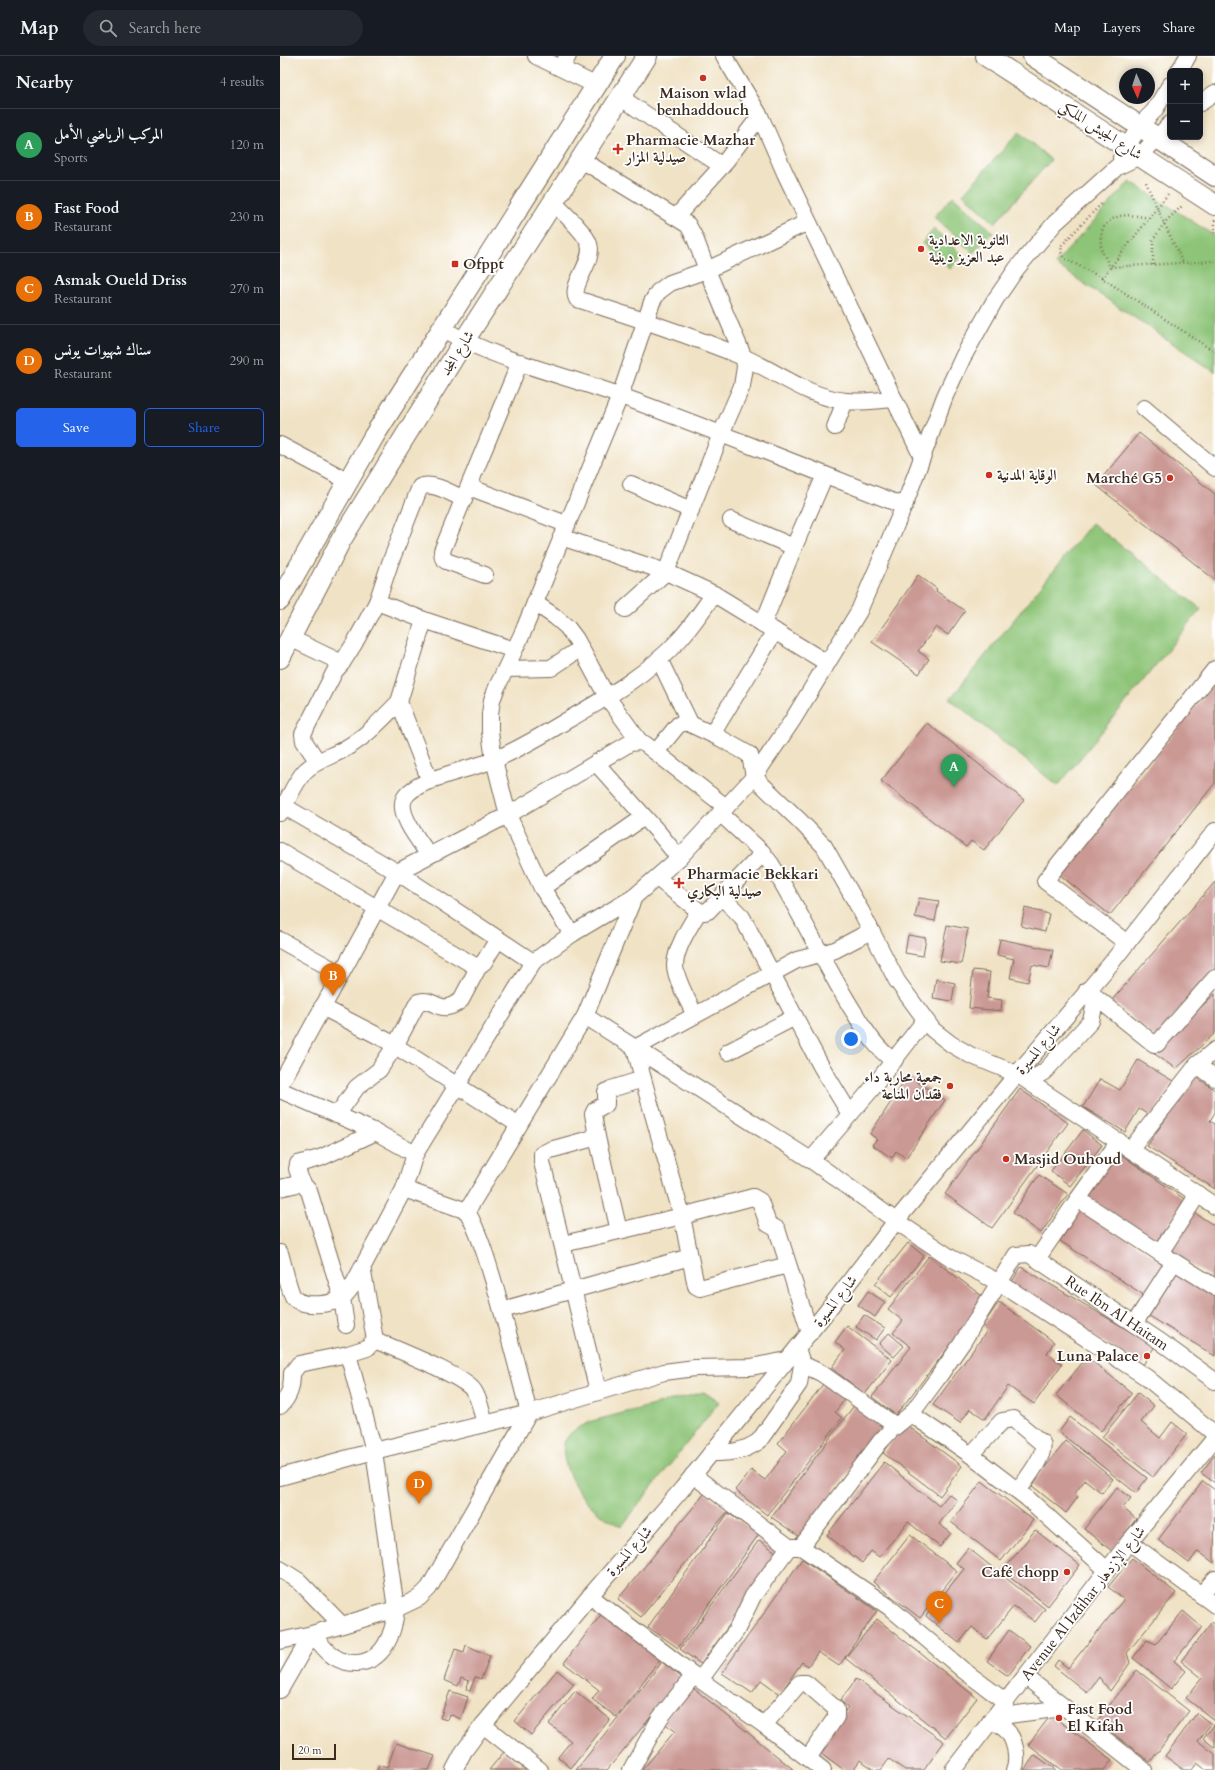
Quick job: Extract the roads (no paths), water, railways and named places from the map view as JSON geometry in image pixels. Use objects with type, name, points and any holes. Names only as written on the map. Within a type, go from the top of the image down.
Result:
[{"type":"main road","name":"شارع المجد","points":[[280,600],[374,436],[616,56]]},
{"type":"main road","name":"شارع المجد","points":[[280,658],[341,540],[464,341],[647,56]]},
{"type":"main road","name":"شارع الجيش الملكي","points":[[986,56],[1215,205]]},
{"type":"main road","name":"شارع الجيش الملكي","points":[[1033,56],[1140,125],[1163,131],[1215,176]]},
{"type":"main road","points":[[597,86],[620,97]]},
{"type":"street","points":[[536,56],[564,62],[597,86]]},
{"type":"street","points":[[724,56],[760,116],[808,222],[922,457]]},
{"type":"street","points":[[1181,68],[1188,56]]},
{"type":"street","points":[[1133,152],[1140,125],[1154,111],[1167,90]]},
{"type":"street","points":[[1203,101],[1215,93]]},
{"type":"street","points":[[620,97],[722,166]]},
{"type":"street","points":[[676,217],[722,166],[760,116]]},
{"type":"street","points":[[280,1253],[293,1297],[300,1302],[309,1305],[319,1305],[342,1298],[353,1286],[404,1189],[415,1154],[533,962],[572,934],[634,898],[679,858],[754,777],[792,721],[859,610],[904,506],[945,396],[963,357],[995,300],[1017,268],[1055,223],[1133,152],[1163,131]]},
{"type":"street","points":[[580,159],[676,217],[688,225],[692,230],[744,358],[745,367],[742,386],[721,434],[666,572],[625,609]]},
{"type":"street","points":[[553,202],[589,242],[590,256],[576,289],[578,299],[645,321],[744,358],[798,387],[814,393],[845,401],[894,400]]},
{"type":"street","points":[[572,934],[542,888],[508,814],[494,760],[490,732],[491,707],[497,687],[535,603],[620,396],[645,321],[652,302],[658,292],[670,283],[707,270],[808,222]]},
{"type":"street","points":[[443,329],[464,341],[620,396],[904,506]]},
{"type":"street","points":[[486,575],[446,561],[442,555],[445,544],[520,362]]},
{"type":"street","points":[[835,427],[845,401]]},
{"type":"street","points":[[1144,408],[1215,468]]},
{"type":"street","points":[[280,445],[348,481]]},
{"type":"street","points":[[712,734],[769,628],[794,547],[825,475]]},
{"type":"street","points":[[631,484],[691,510]]},
{"type":"street","points":[[318,762],[304,741],[304,734],[335,671],[354,644],[377,602],[390,563],[420,487],[428,485],[466,493],[666,572],[714,594],[827,663]]},
{"type":"street","points":[[731,520],[794,547]]},
{"type":"street","points":[[429,855],[403,815],[403,800],[410,790],[430,781],[494,760],[545,733],[607,697],[659,659],[690,628],[714,594]]},
{"type":"street","points":[[377,602],[424,620],[514,650]]},
{"type":"street","points":[[535,603],[554,616],[566,627],[581,648],[607,697],[640,742]]},
{"type":"street","points":[[424,620],[399,702],[367,733],[347,748],[318,762],[307,770],[298,779],[281,808],[397,872],[533,962]]},
{"type":"street","points":[[290,638],[342,663]]},
{"type":"street","points":[[506,668],[551,668],[581,648]]},
{"type":"street","points":[[659,659],[690,723]]},
{"type":"street","points":[[1127,943],[1045,881],[1215,670]]},
{"type":"street","points":[[399,702],[430,781]]},
{"type":"street","points":[[656,752],[680,723],[690,723],[750,755],[754,777],[824,846],[897,981],[933,1030],[951,1044],[970,1055],[1022,1077],[1215,1206]]},
{"type":"street","points":[[280,1084],[397,872],[508,814],[630,743],[640,742],[656,752],[723,810],[763,853],[782,881],[849,1004],[876,1046],[894,1061]]},
{"type":"street","points":[[596,763],[679,858]]},
{"type":"street","points":[[542,888],[644,817]]},
{"type":"street","name":"شارع المسيرة","points":[[454,1770],[464,1751],[483,1725],[590,1596],[711,1453],[794,1362],[798,1348],[896,1222],[1022,1077],[1091,994],[1127,943],[1215,832]]},
{"type":"street","points":[[280,851],[475,966],[479,966]]},
{"type":"street","points":[[657,878],[699,911],[708,911],[763,853]]},
{"type":"street","points":[[722,897],[742,917],[821,1066],[850,1114]]},
{"type":"street","points":[[467,1211],[585,1016],[634,898]]},
{"type":"street","points":[[695,1015],[683,991],[675,966],[683,938],[699,911]]},
{"type":"street","points":[[635,1048],[797,960],[835,950],[871,931]]},
{"type":"street","points":[[337,1115],[357,1087],[379,1070],[396,1046],[418,1002],[428,1001],[439,1007],[445,1008],[461,1000],[479,966],[484,962],[498,939]]},
{"type":"street","points":[[280,940],[341,974]]},
{"type":"street","points":[[1091,994],[1154,1044],[1156,1044],[1215,978]]},
{"type":"street","points":[[1022,1077],[1044,1072],[1091,1020],[1091,994]]},
{"type":"street","points":[[322,1007],[396,1046],[519,1125]]},
{"type":"street","points":[[585,1016],[812,1160],[896,1222],[951,1258],[1000,1283],[1146,1377],[1215,1434]]},
{"type":"street","points":[[728,1052],[795,1017]]},
{"type":"street","points":[[812,1160],[894,1061],[925,1020]]},
{"type":"street","points":[[635,1048],[682,1216],[696,1286],[700,1288],[788,1265]]},
{"type":"street","points":[[1037,1260],[1078,1199],[1197,1065],[1215,1050]]},
{"type":"street","points":[[1197,1065],[1215,1078]]},
{"type":"street","points":[[618,1231],[593,1114],[594,1110],[606,1104],[606,1092],[643,1079]]},
{"type":"street","points":[[280,1090],[376,1132],[415,1154]]},
{"type":"street","points":[[346,1325],[342,1298],[309,1191],[302,1183],[297,1169],[298,1164],[320,1158],[376,1132]]},
{"type":"street","points":[[597,1137],[550,1150],[542,1154],[598,1391]]},
{"type":"street","points":[[280,1188],[302,1183]]},
{"type":"street","points":[[280,1641],[312,1634],[396,1609],[419,1598],[429,1588],[529,1413],[502,1310],[484,1249],[467,1211],[404,1189]]},
{"type":"street","points":[[1160,1253],[1198,1194]]},
{"type":"street","points":[[563,1244],[682,1216],[753,1197],[760,1201],[768,1224],[777,1229],[810,1333]]},
{"type":"street","points":[[1078,1199],[1215,1287]]},
{"type":"street","name":"Rue Ibn Al Haitam","points":[[1000,1283],[1016,1255],[1024,1253],[1029,1254],[1134,1324],[1215,1381]]},
{"type":"street","points":[[502,1310],[690,1257]]},
{"type":"street","points":[[1134,1324],[1174,1262]]},
{"type":"street","points":[[362,1268],[375,1340]]},
{"type":"street","points":[[631,1770],[660,1718],[697,1678],[736,1631],[753,1596],[795,1547],[880,1442],[911,1414],[949,1362],[1000,1283]]},
{"type":"street","points":[[280,1406],[286,1400],[292,1388],[292,1373],[299,1364],[348,1354],[368,1348],[375,1340]]},
{"type":"street","points":[[375,1340],[450,1373],[469,1384],[475,1393],[485,1424]]},
{"type":"street","points":[[312,1634],[333,1656],[349,1664],[365,1663],[378,1655],[386,1644],[394,1624],[396,1609],[374,1451],[348,1354]]},
{"type":"street","points":[[280,1477],[374,1451],[529,1413],[664,1372],[695,1368],[751,1367],[794,1362],[821,1374],[896,1426]]},
{"type":"street","points":[[711,1453],[739,1452],[751,1447],[759,1441],[799,1384],[794,1362]]},
{"type":"street","points":[[911,1414],[971,1455],[1018,1491],[1107,1570]]},
{"type":"street","points":[[971,1455],[1002,1421],[1009,1418],[1012,1419],[1042,1443],[1043,1446],[1042,1455],[1018,1491]]},
{"type":"street","name":"Avenue Al Izdihar شارع الإزدهار","points":[[953,1770],[1129,1542],[1215,1438]]},
{"type":"street","points":[[693,1475],[795,1547],[895,1612],[963,1670],[1006,1702]]},
{"type":"street","points":[[1129,1542],[1215,1605]]},
{"type":"street","points":[[280,1569],[299,1581],[342,1625]]},
{"type":"street","points":[[1201,1595],[1215,1578]]},
{"type":"street","points":[[590,1596],[697,1678],[764,1725],[823,1770]]},
{"type":"street","points":[[280,1690],[312,1634]]},
{"type":"street","points":[[1026,1677],[1063,1708],[1144,1770]]},
{"type":"street","points":[[764,1725],[796,1686],[800,1683],[806,1683],[834,1706],[837,1713],[836,1717],[808,1758]]},
{"type":"street","points":[[993,1719],[1063,1708]]},
{"type":"street","points":[[993,1719],[1006,1730],[1013,1740],[1017,1760],[1014,1770]]},
{"type":"street","points":[[483,1725],[540,1770]]},
{"type":"place","name":"Maison wlad benhaddouch","points":[[703,78]]},
{"type":"place","name":"Pharmacie Mazhar صيدلية المزار","points":[[618,149]]},
{"type":"place","name":"الثانوية الاعدادية عبد العزيز دينية","points":[[921,249]]},
{"type":"place","name":"Ofppt","points":[[455,264]]},
{"type":"place","name":"الوقاية المدنية","points":[[989,475]]},
{"type":"place","name":"Marché G5","points":[[1170,478]]},
{"type":"place","name":"المركب الرياضي الأمل","points":[[954,787]]},
{"type":"place","name":"Pharmacie Bekkari صيدلية البكاري","points":[[679,883]]},
{"type":"place","name":"Fast Food","points":[[333,996]]},
{"type":"place","name":"جمعية محاربة داء فقدان المناعة","points":[[950,1086]]},
{"type":"place","name":"Masjid Ouhoud","points":[[1006,1159]]},
{"type":"place","name":"Luna Palace","points":[[1147,1356]]},
{"type":"place","name":"سناك شهيوات يونس","points":[[419,1504]]},
{"type":"place","name":"Café chopp","points":[[1067,1572]]},
{"type":"place","name":"Asmak Oueld Driss","points":[[939,1624]]},
{"type":"place","name":"Fast Food El Kifah","points":[[1059,1718]]}]
